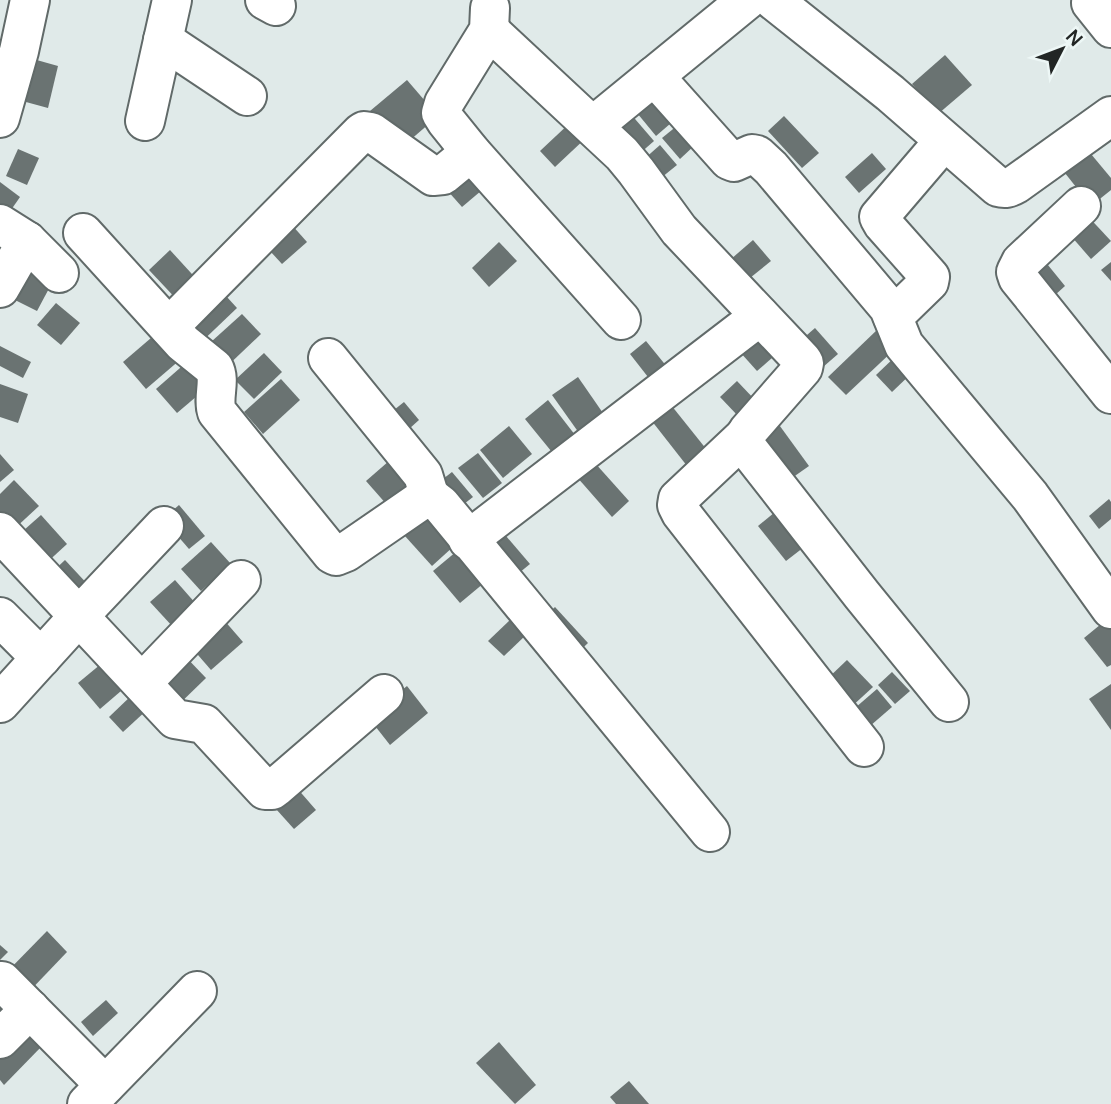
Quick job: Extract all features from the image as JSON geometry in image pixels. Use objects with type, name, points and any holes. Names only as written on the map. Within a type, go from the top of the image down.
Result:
[{"type":"street","points":[[0,118],[30,0]]},
{"type":"street","points":[[145,121],[172,0]]},
{"type":"street","points":[[593,126],[747,0]]},
{"type":"street","points":[[773,0],[890,93],[998,187],[1009,188],[1111,116]]},
{"type":"street","points":[[621,320],[471,152],[442,113],[487,9],[636,171],[679,230],[804,363],[798,375],[744,436],[678,499],[677,505],[864,747]]},
{"type":"street","points":[[163,40],[247,96]]},
{"type":"street","points":[[654,76],[731,162],[752,155],[761,158],[871,285],[889,308],[904,345],[1030,496],[1111,609]]},
{"type":"street","points":[[169,327],[361,132],[370,132],[433,176],[443,175],[471,152]]},
{"type":"street","points":[[893,317],[929,282],[930,277],[879,217],[944,141]]},
{"type":"street","points":[[1081,206],[1021,262],[1016,272],[1018,278],[1111,394]]},
{"type":"street","points":[[0,288],[13,232],[59,272]]},
{"type":"street","points":[[83,233],[183,343],[214,368],[217,373],[217,412],[332,554],[336,556],[346,552],[423,499],[430,498]]},
{"type":"street","points":[[468,540],[760,316]]},
{"type":"street","points":[[328,358],[423,475],[430,498],[441,505],[710,832]]},
{"type":"street","points":[[744,436],[748,449],[862,596],[949,702]]},
{"type":"street","points":[[0,703],[164,526]]},
{"type":"street","points":[[0,532],[175,719],[204,724],[265,789],[276,787],[384,694]]},
{"type":"street","points":[[142,683],[241,580]]},
{"type":"street","points":[[0,617],[41,658]]},
{"type":"street","points":[[2,981],[30,1009],[96,1094],[197,990]]},
{"type":"street","points":[[0,1039],[30,1009]]},
{"type":"building","points":[[945,55],[972,85],[938,114],[912,84]]},
{"type":"building","points":[[26,57],[58,66],[48,108],[15,99]]},
{"type":"building","points":[[407,80],[438,116],[401,148],[370,111]]},
{"type":"building","points":[[649,83],[678,117],[656,136],[628,102]]},
{"type":"building","points":[[623,105],[654,141],[630,162],[599,127]]},
{"type":"building","points":[[784,116],[819,153],[802,168],[768,131]]},
{"type":"building","points":[[573,120],[588,136],[555,167],[540,151]]},
{"type":"building","points":[[678,125],[695,145],[680,159],[662,138]]},
{"type":"building","points":[[660,145],[677,165],[651,186],[635,167]]},
{"type":"building","points":[[1086,148],[1111,178],[1111,190],[1091,206],[1061,168]]},
{"type":"building","points":[[18,149],[39,158],[27,185],[6,176]]},
{"type":"building","points":[[872,153],[886,169],[859,193],[845,177]]},
{"type":"building","points":[[465,158],[488,185],[462,207],[439,181]]},
{"type":"building","points":[[0,182],[20,197],[11,210],[0,203]]},
{"type":"building","points":[[1083,211],[1111,241],[1091,259],[1064,228]]},
{"type":"building","points":[[283,215],[307,242],[282,264],[258,238]]},
{"type":"building","points":[[753,240],[771,261],[740,286],[723,266]]},
{"type":"building","points":[[499,242],[517,261],[489,287],[472,268]]},
{"type":"building","points":[[170,250],[202,285],[181,304],[149,270]]},
{"type":"building","points":[[1039,254],[1065,286],[1044,305],[1017,273]]},
{"type":"building","points":[[1111,262],[1111,281],[1101,270]]},
{"type":"building","points":[[19,263],[53,281],[37,311],[3,294]]},
{"type":"building","points":[[216,285],[237,308],[193,350],[171,327]]},
{"type":"building","points":[[56,303],[80,323],[61,345],[37,325]]},
{"type":"building","points":[[242,314],[261,334],[221,372],[201,351]]},
{"type":"building","points":[[754,321],[781,350],[757,371],[731,342]]},
{"type":"building","points":[[815,328],[838,354],[815,374],[792,348]]},
{"type":"building","points":[[878,329],[896,348],[846,395],[828,377]]},
{"type":"building","points":[[158,332],[181,359],[146,389],[123,362]]},
{"type":"building","points":[[646,341],[672,373],[655,386],[630,354]]},
{"type":"building","points":[[0,346],[31,362],[23,378],[0,366]]},
{"type":"building","points":[[264,353],[282,372],[254,399],[235,380]]},
{"type":"building","points":[[898,354],[914,371],[892,392],[876,375]]},
{"type":"building","points":[[188,361],[210,385],[177,413],[156,389]]},
{"type":"building","points":[[578,377],[605,416],[579,433],[552,395]]},
{"type":"building","points":[[281,379],[300,400],[263,434],[244,412]]},
{"type":"building","points":[[737,381],[756,401],[739,417],[720,397]]},
{"type":"building","points":[[0,384],[28,394],[18,423],[0,417]]},
{"type":"building","points":[[663,395],[711,455],[691,471],[644,411]]},
{"type":"building","points":[[548,400],[582,444],[560,462],[525,419]]},
{"type":"building","points":[[404,402],[419,420],[400,437],[384,418]]},
{"type":"building","points":[[777,422],[809,466],[782,485],[751,441]]},
{"type":"building","points":[[509,426],[532,454],[503,478],[480,450]]},
{"type":"building","points":[[478,453],[502,483],[483,498],[458,468]]},
{"type":"building","points":[[586,453],[629,501],[612,517],[569,468]]},
{"type":"building","points":[[0,454],[14,470],[0,482]]},
{"type":"building","points":[[389,461],[418,494],[395,514],[366,481]]},
{"type":"building","points":[[452,472],[473,497],[451,514],[430,489]]},
{"type":"building","points":[[14,480],[39,506],[12,531],[0,518],[0,494]]},
{"type":"building","points":[[1109,499],[1111,519],[1099,529],[1089,516]]},
{"type":"building","points":[[179,505],[205,536],[189,549],[163,519]]},
{"type":"building","points":[[416,505],[454,546],[432,566],[395,525]]},
{"type":"building","points":[[780,508],[808,544],[786,561],[758,526]]},
{"type":"building","points":[[41,515],[67,544],[42,567],[15,538]]},
{"type":"building","points":[[500,529],[530,564],[508,582],[479,547]]},
{"type":"building","points":[[211,542],[231,564],[201,591],[181,569]]},
{"type":"building","points":[[457,551],[484,583],[460,603],[433,571]]},
{"type":"building","points":[[65,560],[92,589],[73,607],[46,578]]},
{"type":"building","points":[[175,580],[197,605],[173,627],[150,602]]},
{"type":"building","points":[[555,607],[588,643],[571,659],[538,623]]},
{"type":"building","points":[[217,612],[243,642],[211,670],[185,640]]},
{"type":"building","points":[[511,619],[527,634],[504,656],[488,641]]},
{"type":"building","points":[[1106,620],[1111,627],[1111,665],[1107,667],[1084,638]]},
{"type":"building","points":[[182,653],[206,678],[171,712],[147,686]]},
{"type":"building","points":[[107,659],[128,685],[100,709],[78,683]]},
{"type":"building","points":[[847,660],[873,687],[850,708],[825,681]]},
{"type":"building","points":[[892,672],[910,691],[895,704],[878,685]]},
{"type":"building","points":[[1111,684],[1111,730],[1089,699]]},
{"type":"building","points":[[407,686],[428,713],[390,745],[368,717]]},
{"type":"building","points":[[877,689],[892,707],[870,726],[855,708]]},
{"type":"building","points":[[133,694],[148,709],[123,732],[109,717]]},
{"type":"building","points":[[289,779],[316,810],[294,829],[267,799]]},
{"type":"building","points":[[47,931],[67,952],[23,998],[2,977]]},
{"type":"building","points":[[0,945],[8,952],[0,960]]},
{"type":"building","points":[[106,1000],[118,1013],[93,1036],[81,1022]]},
{"type":"building","points":[[18,1021],[42,1046],[4,1085],[0,1080],[0,1039]]},
{"type":"building","points":[[499,1042],[536,1085],[515,1104],[476,1063]]},
{"type":"building","points":[[629,1081],[649,1104],[616,1104],[610,1097]]}]
